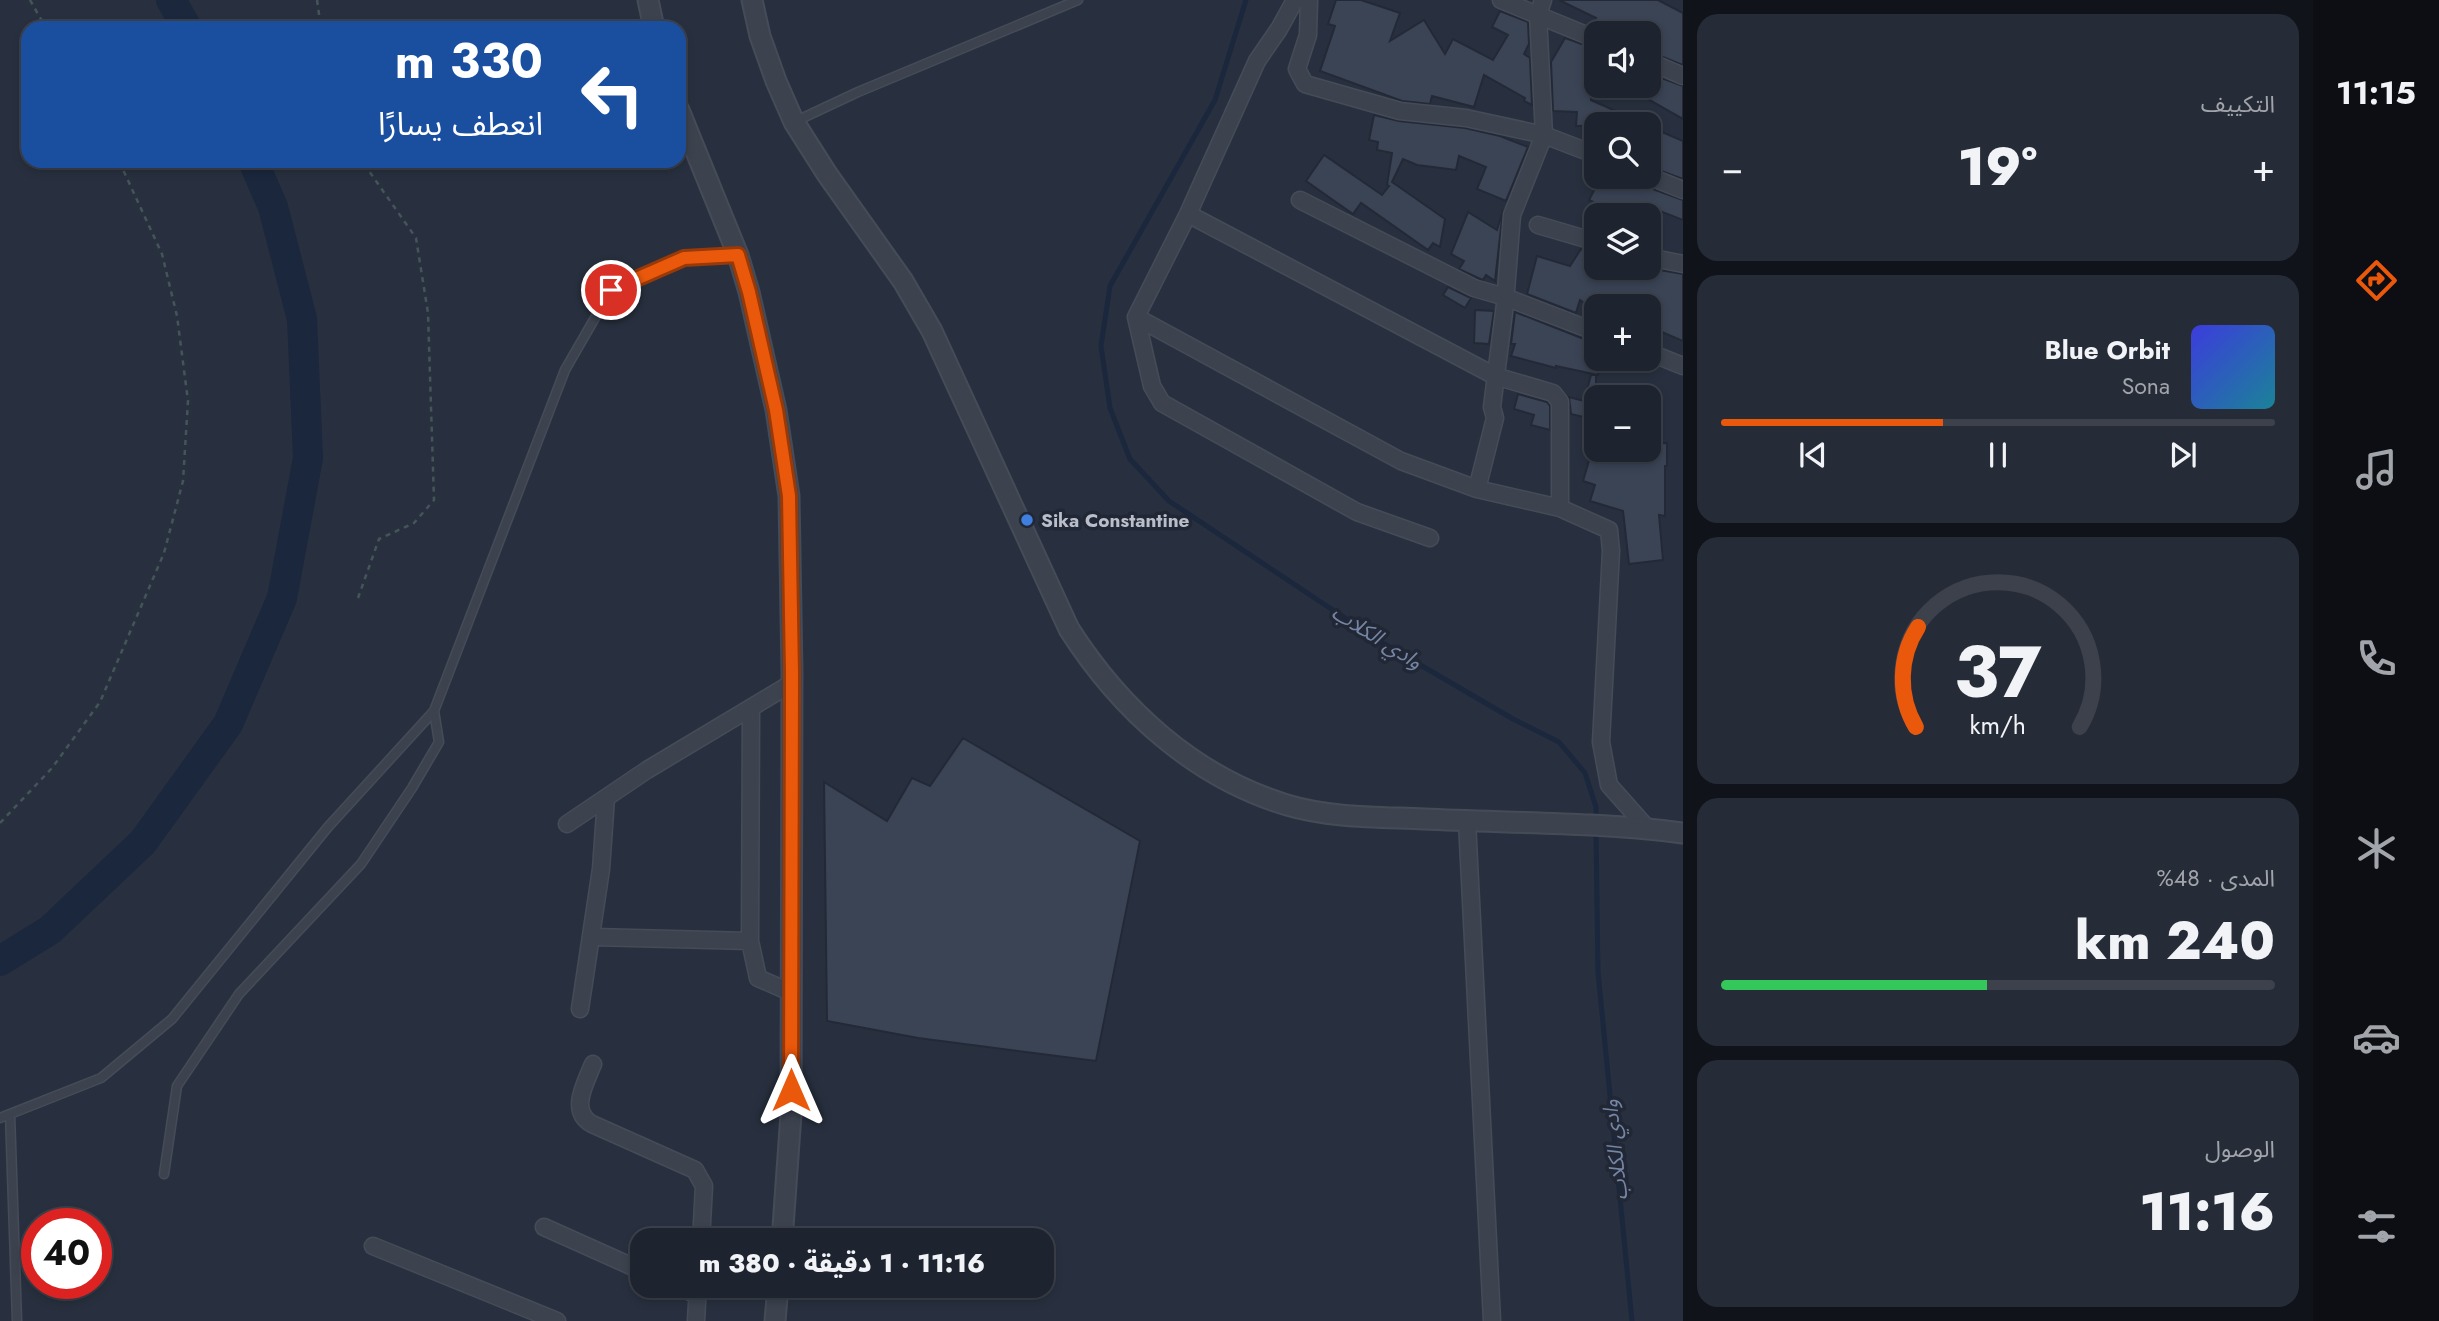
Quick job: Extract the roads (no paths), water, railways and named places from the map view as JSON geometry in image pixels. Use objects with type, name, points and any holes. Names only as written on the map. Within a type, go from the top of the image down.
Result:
[{"type":"street","points":[[648,0],[652,21]]},
{"type":"street","points":[[752,0],[768,59],[794,122],[827,174],[903,281],[932,331],[1069,629],[1092,665],[1138,716],[1167,741],[1203,765],[1257,794],[1289,805],[1325,812],[1640,828],[1683,834]]},
{"type":"street","points":[[1295,0],[1257,61],[1188,214],[1136,317],[1152,386],[1162,403],[1357,512],[1430,538]]},
{"type":"street","points":[[1309,0],[1308,35],[1297,69],[1305,84],[1400,111],[1466,118],[1544,135],[1584,150]]},
{"type":"street","points":[[1501,0],[1540,7],[1584,32]]},
{"type":"street","points":[[1477,489],[1495,418],[1492,407],[1512,215],[1544,135],[1540,7]]},
{"type":"street","points":[[1661,67],[1683,76]]},
{"type":"street","points":[[686,127],[738,255],[749,292],[776,410],[789,496],[792,683],[791,1114],[783,1228]]},
{"type":"street","points":[[1661,181],[1683,190]]},
{"type":"street","points":[[1300,200],[1474,288],[1584,327]]},
{"type":"street","points":[[1188,214],[1495,376],[1552,393],[1560,402],[1560,508]]},
{"type":"street","points":[[1538,225],[1584,238]]},
{"type":"street","points":[[1661,260],[1683,264]]},
{"type":"street","points":[[1136,317],[1401,461],[1477,489],[1560,508],[1609,530],[1611,551],[1601,742],[1609,785],[1640,828]]},
{"type":"street","points":[[1661,357],[1683,366]]},
{"type":"street","points":[[567,824],[647,769],[792,683]]},
{"type":"street","points":[[751,708],[750,941],[758,978],[790,992]]},
{"type":"street","points":[[580,1009],[593,937],[606,798]]},
{"type":"street","points":[[1467,821],[1492,1321]]},
{"type":"street","points":[[593,937],[750,941]]},
{"type":"street","points":[[593,1065],[580,1104],[580,1114],[584,1120],[695,1170],[704,1186],[702,1228]]},
{"type":"street","points":[[544,1227],[630,1266]]},
{"type":"street","points":[[373,1246],[557,1321]]},
{"type":"street","points":[[696,1321],[697,1298]]},
{"type":"street","points":[[775,1321],[777,1298]]},
{"type":"lane","points":[[794,122],[858,92],[1078,0]]},
{"type":"lane","points":[[0,1118],[101,1078],[172,1019],[328,827],[434,711],[565,370],[611,290],[684,258],[738,255]]},
{"type":"lane","points":[[164,1174],[177,1086],[239,994],[361,864],[439,742],[434,711]]},
{"type":"lane","points":[[9,1114],[17,1321]]},
{"type":"waterway","points":[[171,0],[183,21]]},
{"type":"waterway","name":"وادي الكلاب","points":[[1246,0],[1215,100],[1110,286],[1101,346],[1110,408],[1130,459],[1169,501],[1381,642],[1513,719],[1559,742],[1585,773],[1596,807],[1596,821]]},
{"type":"waterway","points":[[0,961],[50,930],[143,842],[228,724],[282,598],[308,458],[302,319],[273,207],[256,168]]},
{"type":"waterway","name":"وادي الكلاب","points":[[1596,831],[1598,972],[1632,1321]]},
{"type":"place","name":"Sika Constantine","points":[[1027,520]]}]
